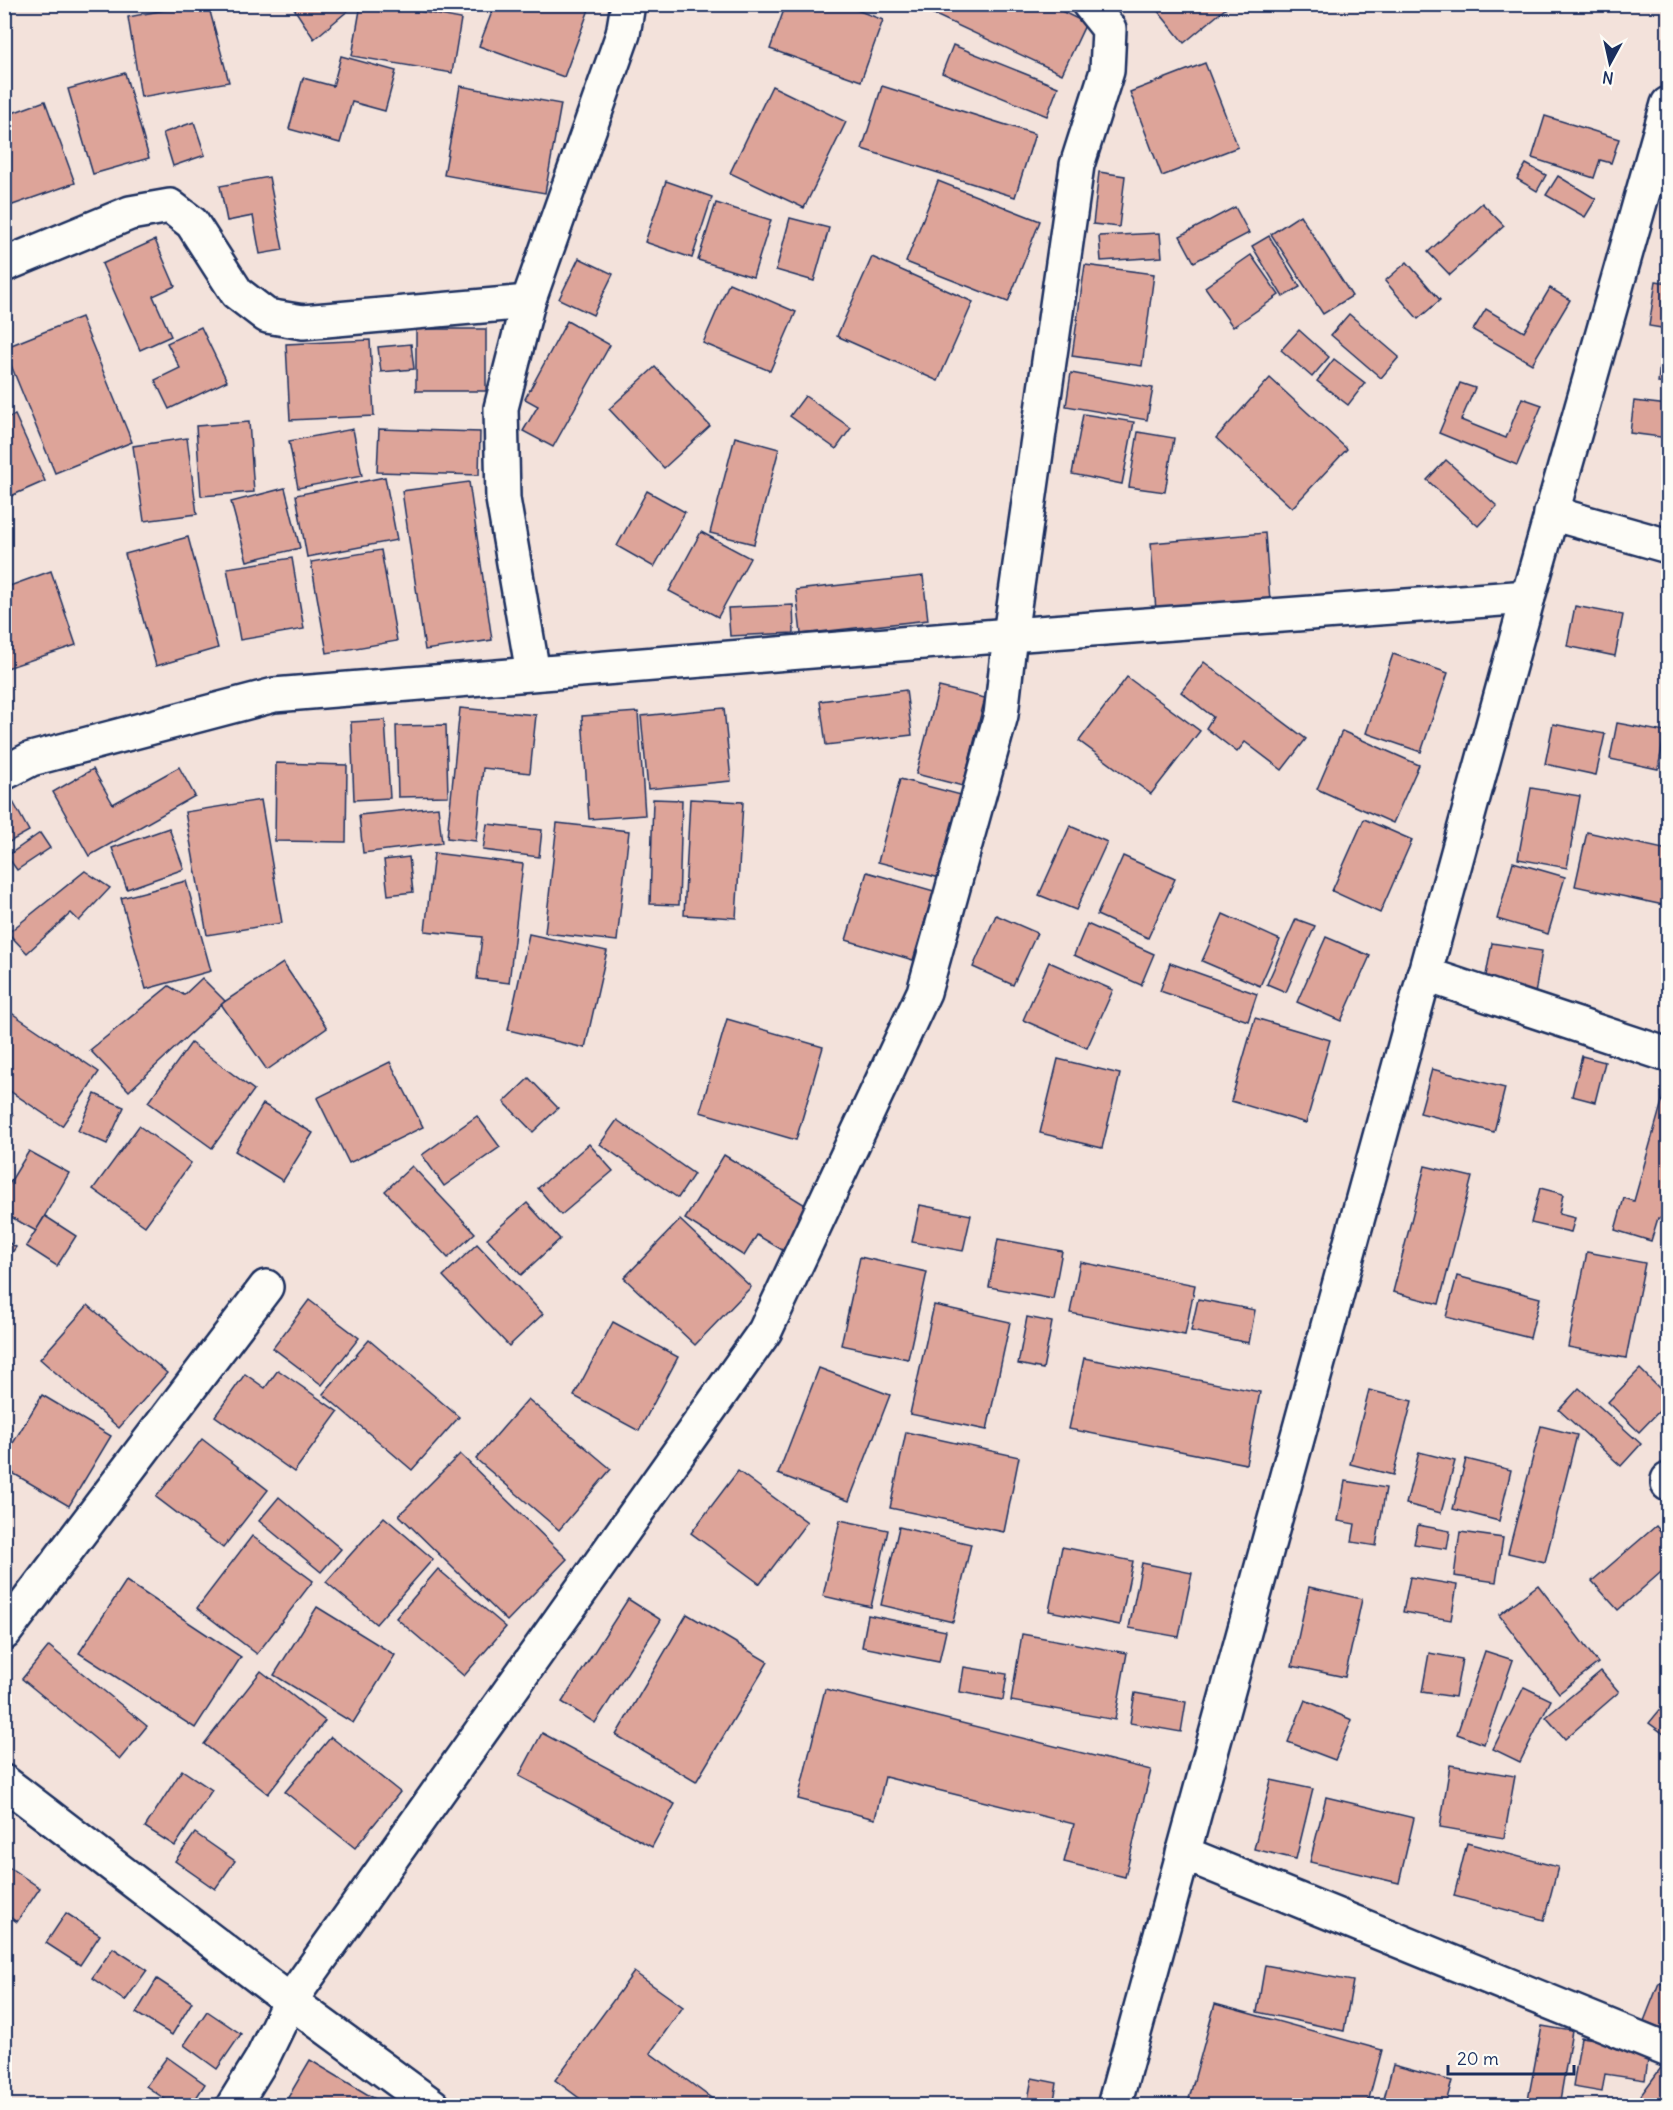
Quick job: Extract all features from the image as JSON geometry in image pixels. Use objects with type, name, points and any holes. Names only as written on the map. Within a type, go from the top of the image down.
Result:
[{"type":"street","points":[[533,673],[503,499],[501,408],[528,302],[623,34],[628,4]]},
{"type":"street","points":[[233,2106],[262,2059],[290,2001],[765,1331],[924,992],[1001,715],[1010,634],[1077,165],[1107,71],[1109,29],[1089,4]]},
{"type":"street","points":[[1114,2106],[1551,513],[1668,104]]},
{"type":"street","points":[[4,266],[130,213],[170,206],[192,223],[237,293],[267,316],[303,322],[528,302]]},
{"type":"street","points":[[1551,513],[1668,546]]},
{"type":"street","points":[[4,773],[31,759],[274,695],[1010,634],[1528,597]]},
{"type":"street","points":[[1424,974],[1668,1055]]},
{"type":"street","points":[[4,1633],[266,1287]]},
{"type":"street","points":[[4,1782],[290,2001],[433,2106]]},
{"type":"street","points":[[1183,1853],[1668,2050]]},
{"type":"building","points":[[196,4],[208,4],[229,82],[141,97],[128,17]]},
{"type":"building","points":[[291,4],[356,4],[314,39]]},
{"type":"building","points":[[361,4],[380,4],[461,19],[452,73],[352,56]]},
{"type":"building","points":[[458,4],[476,4],[475,10]]},
{"type":"building","points":[[495,4],[591,4],[564,77],[479,46]]},
{"type":"building","points":[[786,4],[841,4],[883,20],[861,81],[770,49]]},
{"type":"building","points":[[1047,4],[1086,23],[1062,74],[914,5]]},
{"type":"building","points":[[1152,4],[1231,4],[1184,43]]},
{"type":"building","points":[[953,45],[1058,87],[1047,116],[942,73]]},
{"type":"building","points":[[341,56],[396,71],[385,111],[352,102],[340,143],[289,129],[303,78],[333,86]]},
{"type":"building","points":[[1205,63],[1238,147],[1162,176],[1130,92]]},
{"type":"building","points":[[125,73],[149,158],[93,174],[68,89]]},
{"type":"building","points":[[460,86],[561,104],[545,193],[444,175]]},
{"type":"building","points":[[772,86],[846,122],[804,208],[730,173]]},
{"type":"building","points":[[882,86],[1035,134],[1015,197],[862,149]]},
{"type":"building","points":[[45,101],[75,183],[7,207],[4,199],[4,116]]},
{"type":"building","points":[[1545,116],[1619,139],[1611,163],[1600,160],[1594,178],[1532,158]]},
{"type":"building","points":[[194,122],[205,155],[173,166],[163,133]]},
{"type":"building","points":[[1526,164],[1546,175],[1537,191],[1517,179]]},
{"type":"building","points":[[1099,172],[1125,176],[1119,227],[1093,224]]},
{"type":"building","points":[[1558,176],[1596,199],[1585,217],[1546,195]]},
{"type":"building","points":[[269,177],[283,250],[260,254],[253,216],[227,221],[220,186]]},
{"type":"building","points":[[666,181],[712,197],[692,258],[645,242]]},
{"type":"building","points":[[938,181],[1040,221],[1008,302],[906,262]]},
{"type":"building","points":[[716,203],[771,220],[753,277],[698,260]]},
{"type":"building","points":[[1482,203],[1504,226],[1450,275],[1428,252]]},
{"type":"building","points":[[1235,207],[1249,233],[1194,262],[1180,236]]},
{"type":"building","points":[[1300,215],[1352,296],[1323,314],[1271,234]]},
{"type":"building","points":[[790,218],[829,228],[814,281],[776,270]]},
{"type":"building","points":[[1160,233],[1162,257],[1101,261],[1099,236]]},
{"type":"building","points":[[1269,236],[1300,287],[1283,297],[1252,246]]},
{"type":"building","points":[[155,240],[175,286],[153,296],[171,336],[140,350],[102,264]]},
{"type":"building","points":[[1251,255],[1279,295],[1233,327],[1205,287]]},
{"type":"building","points":[[872,257],[973,302],[938,381],[837,336]]},
{"type":"building","points":[[579,258],[613,274],[593,315],[559,299]]},
{"type":"building","points":[[1407,262],[1440,300],[1418,319],[1385,281]]},
{"type":"building","points":[[1085,265],[1154,274],[1142,366],[1072,356]]},
{"type":"building","points":[[1656,281],[1668,283],[1668,329],[1649,326]]},
{"type":"building","points":[[729,283],[796,312],[770,371],[703,343]]},
{"type":"building","points":[[1550,288],[1570,300],[1532,364],[1473,330],[1486,309],[1524,332]]},
{"type":"building","points":[[1349,314],[1399,357],[1381,378],[1331,335]]},
{"type":"building","points":[[81,317],[132,442],[55,473],[4,348]]},
{"type":"building","points":[[567,321],[610,345],[553,447],[523,431],[538,406],[525,399]]},
{"type":"building","points":[[201,327],[227,381],[169,409],[155,380],[180,368],[167,343]]},
{"type":"building","points":[[416,329],[486,329],[486,391],[416,391]]},
{"type":"building","points":[[1299,330],[1329,357],[1312,377],[1281,350]]},
{"type":"building","points":[[370,340],[374,416],[290,420],[286,344]]},
{"type":"building","points":[[411,344],[414,369],[381,372],[378,347]]},
{"type":"building","points":[[1661,352],[1668,353],[1668,384],[1658,383]]},
{"type":"building","points":[[1334,359],[1365,383],[1348,405],[1317,381]]},
{"type":"building","points":[[655,367],[710,426],[664,468],[609,409]]},
{"type":"building","points":[[1071,373],[1153,388],[1147,420],[1066,406]]},
{"type":"building","points":[[1270,378],[1347,449],[1292,508],[1216,438]]},
{"type":"building","points":[[1460,383],[1475,388],[1461,420],[1506,438],[1522,398],[1542,405],[1517,465],[1439,433]]},
{"type":"building","points":[[805,396],[851,428],[836,449],[790,416]]},
{"type":"building","points":[[1634,401],[1668,405],[1668,438],[1630,433]]},
{"type":"building","points":[[1083,414],[1134,422],[1122,484],[1072,474]]},
{"type":"building","points":[[15,415],[45,481],[4,499],[4,419]]},
{"type":"building","points":[[249,422],[254,492],[201,496],[196,426]]},
{"type":"building","points":[[353,429],[362,476],[298,488],[289,441]]},
{"type":"building","points":[[379,429],[480,432],[479,475],[377,472]]},
{"type":"building","points":[[1138,432],[1174,438],[1165,492],[1129,487]]},
{"type":"building","points":[[735,437],[779,449],[754,544],[710,533]]},
{"type":"building","points":[[187,438],[197,514],[144,521],[133,446]]},
{"type":"building","points":[[1446,460],[1497,506],[1478,526],[1427,480]]},
{"type":"building","points":[[385,477],[397,540],[307,557],[296,495]]},
{"type":"building","points":[[469,482],[492,640],[425,650],[402,491]]},
{"type":"building","points":[[285,488],[300,548],[247,561],[231,502]]},
{"type":"building","points":[[647,491],[685,512],[654,567],[617,546]]},
{"type":"building","points":[[701,532],[750,558],[718,617],[669,591]]},
{"type":"building","points":[[1265,533],[1270,601],[1156,611],[1151,543]]},
{"type":"building","points":[[188,537],[218,648],[156,666],[125,554]]},
{"type":"building","points":[[381,550],[397,641],[327,653],[311,562]]},
{"type":"building","points":[[292,558],[304,629],[240,640],[227,568]]},
{"type":"building","points":[[51,571],[76,645],[4,669],[4,588]]},
{"type":"building","points":[[923,576],[928,620],[801,634],[796,590]]},
{"type":"building","points":[[793,605],[794,633],[730,636],[728,608]]},
{"type":"building","points":[[1575,606],[1623,615],[1615,656],[1567,646]]},
{"type":"building","points":[[1393,654],[1448,673],[1421,752],[1366,733]]},
{"type":"building","points":[[1204,662],[1306,739],[1282,770],[1245,742],[1237,752],[1206,728],[1213,717],[1181,692]]},
{"type":"building","points":[[1127,677],[1200,731],[1151,794],[1079,741]]},
{"type":"building","points":[[939,687],[985,698],[963,786],[916,774]]},
{"type":"building","points":[[906,690],[912,735],[826,745],[820,701]]},
{"type":"building","points":[[460,708],[536,715],[530,773],[483,768],[476,841],[447,838]]},
{"type":"building","points":[[724,708],[731,781],[648,789],[641,716]]},
{"type":"building","points":[[638,712],[645,815],[589,819],[582,716]]},
{"type":"building","points":[[385,720],[390,798],[354,800],[351,722]]},
{"type":"building","points":[[1617,723],[1665,732],[1658,769],[1610,759]]},
{"type":"building","points":[[1553,724],[1605,734],[1596,775],[1545,764]]},
{"type":"building","points":[[446,725],[448,796],[398,797],[396,726]]},
{"type":"building","points":[[1342,731],[1419,765],[1393,823],[1317,789]]},
{"type":"building","points":[[276,763],[347,765],[346,842],[275,841]]},
{"type":"building","points":[[179,767],[195,796],[89,856],[53,792],[93,769],[113,804]]},
{"type":"building","points":[[900,779],[961,795],[940,878],[878,862]]},
{"type":"building","points":[[1531,788],[1580,796],[1567,868],[1518,859]]},
{"type":"building","points":[[653,799],[682,800],[679,905],[650,904]]},
{"type":"building","points":[[690,799],[743,802],[736,918],[684,915]]},
{"type":"building","points":[[12,800],[29,831],[4,845],[4,804]]},
{"type":"building","points":[[261,800],[282,923],[207,935],[185,812]]},
{"type":"building","points":[[438,807],[442,843],[363,853],[359,815]]},
{"type":"building","points":[[1364,819],[1412,840],[1380,913],[1332,891]]},
{"type":"building","points":[[557,823],[629,831],[617,941],[545,933]]},
{"type":"building","points":[[487,824],[542,830],[539,857],[483,850]]},
{"type":"building","points":[[1070,826],[1107,842],[1076,910],[1039,895]]},
{"type":"building","points":[[169,828],[184,869],[127,889],[112,848]]},
{"type":"building","points":[[1587,832],[1668,850],[1668,906],[1575,886]]},
{"type":"building","points":[[40,833],[50,848],[17,870],[7,856]]},
{"type":"building","points":[[434,853],[523,864],[509,983],[477,979],[482,937],[425,931]]},
{"type":"building","points":[[1123,856],[1175,879],[1148,938],[1097,915]]},
{"type":"building","points":[[409,857],[413,892],[388,895],[384,860]]},
{"type":"building","points":[[1513,862],[1565,877],[1548,934],[1497,919]]},
{"type":"building","points":[[85,871],[110,888],[79,921],[71,913],[27,953],[8,933]]},
{"type":"building","points":[[867,872],[934,891],[913,960],[846,940]]},
{"type":"building","points":[[186,881],[211,971],[146,989],[121,898]]},
{"type":"building","points":[[1223,914],[1280,940],[1260,986],[1202,961]]},
{"type":"building","points":[[996,915],[1037,933],[1013,985],[973,967]]},
{"type":"building","points":[[1296,919],[1315,926],[1286,992],[1267,984]]},
{"type":"building","points":[[1087,924],[1154,954],[1141,985],[1074,955]]},
{"type":"building","points":[[529,934],[607,951],[585,1048],[508,1030]]},
{"type":"building","points":[[1326,937],[1370,956],[1341,1021],[1297,1002]]},
{"type":"building","points":[[1492,943],[1542,951],[1535,994],[1484,986]]},
{"type":"building","points":[[1049,962],[1113,990],[1087,1048],[1023,1020]]},
{"type":"building","points":[[283,963],[327,1028],[267,1070],[221,1004]]},
{"type":"building","points":[[1170,963],[1257,994],[1248,1021],[1160,991]]},
{"type":"building","points":[[202,978],[225,1001],[129,1091],[90,1050],[169,986],[184,995]]},
{"type":"building","points":[[7,1010],[99,1072],[62,1126],[4,1087],[4,1014]]},
{"type":"building","points":[[1255,1018],[1330,1040],[1306,1123],[1231,1101]]},
{"type":"building","points":[[727,1019],[823,1047],[796,1140],[700,1112]]},
{"type":"building","points":[[191,1043],[254,1090],[212,1148],[148,1102]]},
{"type":"building","points":[[1582,1056],[1605,1062],[1595,1102],[1572,1096]]},
{"type":"building","points":[[1058,1059],[1120,1074],[1102,1148],[1040,1133]]},
{"type":"building","points":[[390,1062],[423,1127],[349,1163],[317,1098]]},
{"type":"building","points":[[1432,1069],[1505,1088],[1494,1132],[1420,1113]]},
{"type":"building","points":[[529,1078],[558,1108],[533,1132],[504,1102]]},
{"type":"building","points":[[95,1094],[124,1107],[107,1144],[78,1131]]},
{"type":"building","points":[[1663,1098],[1668,1099],[1668,1221],[1658,1218],[1651,1241],[1615,1230],[1624,1198],[1634,1201]]},
{"type":"building","points":[[263,1104],[313,1133],[283,1181],[235,1151]]},
{"type":"building","points":[[4,1109],[13,1115],[4,1129]]},
{"type":"building","points":[[477,1116],[500,1147],[444,1186],[422,1155]]},
{"type":"building","points":[[617,1120],[694,1174],[678,1198],[600,1144]]},
{"type":"building","points":[[139,1126],[191,1163],[145,1226],[93,1189]]},
{"type":"building","points":[[589,1144],[613,1171],[561,1215],[538,1188]]},
{"type":"building","points":[[29,1151],[69,1173],[36,1231],[4,1213],[4,1192]]},
{"type":"building","points":[[724,1155],[815,1211],[789,1254],[757,1235],[744,1256],[685,1219]]},
{"type":"building","points":[[412,1166],[475,1233],[448,1258],[385,1191]]},
{"type":"building","points":[[1425,1166],[1472,1177],[1439,1304],[1393,1292]]},
{"type":"building","points":[[1540,1188],[1563,1194],[1559,1214],[1575,1218],[1571,1232],[1531,1223]]},
{"type":"building","points":[[527,1203],[560,1239],[521,1275],[487,1238]]},
{"type":"building","points":[[920,1205],[971,1215],[963,1251],[912,1242]]},
{"type":"building","points":[[45,1216],[76,1236],[57,1266],[26,1246]]},
{"type":"building","points":[[680,1220],[751,1287],[695,1345],[624,1278]]},
{"type":"building","points":[[998,1239],[1062,1251],[1053,1299],[989,1287]]},
{"type":"building","points":[[4,1240],[16,1247],[4,1264]]},
{"type":"building","points":[[477,1244],[543,1314],[509,1346],[443,1276]]},
{"type":"building","points":[[1587,1252],[1645,1263],[1626,1358],[1568,1347]]},
{"type":"building","points":[[860,1257],[927,1272],[908,1359],[841,1345]]},
{"type":"building","points":[[1080,1262],[1195,1285],[1185,1335],[1070,1313]]},
{"type":"building","points":[[1457,1276],[1540,1298],[1530,1338],[1446,1317]]},
{"type":"building","points":[[1198,1299],[1255,1310],[1249,1343],[1191,1331]]},
{"type":"building","points":[[309,1300],[359,1338],[322,1385],[273,1348]]},
{"type":"building","points":[[88,1305],[167,1373],[119,1428],[40,1359]]},
{"type":"building","points":[[934,1305],[1010,1322],[987,1430],[910,1414]]},
{"type":"building","points":[[1027,1317],[1052,1322],[1043,1369],[1018,1364]]},
{"type":"building","points":[[613,1322],[678,1357],[639,1431],[574,1396]]},
{"type":"building","points":[[369,1340],[459,1417],[412,1470],[323,1394]]},
{"type":"building","points":[[1084,1358],[1260,1392],[1246,1464],[1069,1429]]},
{"type":"building","points":[[819,1368],[890,1395],[849,1501],[778,1474]]},
{"type":"building","points":[[1640,1369],[1668,1397],[1668,1402],[1639,1432],[1608,1402]]},
{"type":"building","points":[[278,1370],[338,1412],[294,1472],[215,1416],[245,1374],[265,1388]]},
{"type":"building","points":[[1579,1388],[1641,1444],[1621,1466],[1559,1410]]},
{"type":"building","points":[[1369,1390],[1412,1401],[1393,1475],[1350,1464]]},
{"type":"building","points":[[42,1395],[111,1436],[69,1506],[4,1468],[4,1458]]},
{"type":"building","points":[[528,1399],[611,1469],[559,1530],[476,1459]]},
{"type":"building","points":[[1541,1426],[1577,1435],[1545,1562],[1508,1553]]},
{"type":"building","points":[[906,1432],[1019,1457],[1004,1532],[890,1508]]},
{"type":"building","points":[[202,1439],[268,1490],[223,1548],[156,1497]]},
{"type":"building","points":[[1419,1452],[1455,1461],[1441,1513],[1406,1504]]},
{"type":"building","points":[[460,1454],[567,1559],[507,1621],[399,1515]]},
{"type":"building","points":[[1466,1459],[1511,1470],[1499,1521],[1453,1509]]},
{"type":"building","points":[[738,1471],[807,1522],[760,1584],[691,1533]]},
{"type":"building","points":[[1345,1481],[1386,1488],[1376,1546],[1352,1542],[1355,1524],[1338,1521]]},
{"type":"building","points":[[279,1497],[341,1549],[321,1572],[259,1521]]},
{"type":"building","points":[[384,1517],[433,1559],[376,1624],[326,1582]]},
{"type":"building","points":[[840,1520],[888,1530],[871,1607],[823,1596]]},
{"type":"building","points":[[1418,1525],[1450,1531],[1447,1549],[1414,1544]]},
{"type":"building","points":[[1656,1526],[1668,1540],[1668,1566],[1618,1610],[1592,1581]]},
{"type":"building","points":[[899,1527],[971,1544],[953,1622],[881,1605]]},
{"type":"building","points":[[1460,1532],[1503,1538],[1496,1582],[1454,1576]]},
{"type":"building","points":[[252,1536],[313,1581],[257,1654],[197,1608]]},
{"type":"building","points":[[1062,1547],[1133,1561],[1120,1625],[1049,1611]]},
{"type":"building","points":[[1142,1563],[1192,1573],[1179,1637],[1129,1628]]},
{"type":"building","points":[[438,1569],[506,1627],[464,1676],[396,1618]]},
{"type":"building","points":[[1410,1577],[1457,1585],[1451,1620],[1403,1612]]},
{"type":"building","points":[[126,1581],[241,1657],[195,1728],[79,1653]]},
{"type":"building","points":[[1538,1585],[1598,1663],[1559,1693],[1499,1615]]},
{"type":"building","points":[[1309,1587],[1362,1599],[1345,1677],[1292,1666]]},
{"type":"building","points":[[628,1599],[661,1620],[595,1723],[562,1702]]},
{"type":"building","points":[[317,1607],[395,1655],[353,1723],[274,1675]]},
{"type":"building","points":[[687,1614],[768,1662],[696,1782],[616,1735]]},
{"type":"building","points":[[868,1615],[946,1631],[939,1662],[862,1647]]},
{"type":"building","points":[[1022,1634],[1127,1653],[1115,1720],[1011,1701]]},
{"type":"building","points":[[49,1646],[147,1726],[120,1759],[22,1679]]},
{"type":"building","points":[[1485,1651],[1513,1660],[1484,1744],[1457,1734]]},
{"type":"building","points":[[1429,1653],[1462,1659],[1455,1697],[1422,1692]]},
{"type":"building","points":[[964,1667],[1007,1674],[1003,1700],[960,1692]]},
{"type":"building","points":[[261,1671],[325,1721],[268,1794],[204,1744]]},
{"type":"building","points":[[1601,1671],[1619,1692],[1565,1739],[1546,1717]]},
{"type":"building","points":[[1524,1687],[1551,1700],[1520,1762],[1493,1749]]},
{"type":"building","points":[[825,1689],[1151,1770],[1125,1877],[1064,1862],[1074,1824],[885,1777],[875,1819],[798,1799]]},
{"type":"building","points":[[1135,1693],[1186,1702],[1181,1732],[1130,1723]]},
{"type":"building","points":[[1305,1700],[1352,1720],[1335,1760],[1288,1742]]},
{"type":"building","points":[[1668,1700],[1668,1737],[1649,1723]]},
{"type":"building","points":[[542,1733],[675,1804],[652,1847],[519,1776]]},
{"type":"building","points":[[331,1737],[400,1792],[355,1848],[285,1792]]},
{"type":"building","points":[[1450,1765],[1515,1776],[1504,1838],[1440,1827]]},
{"type":"building","points":[[182,1770],[212,1790],[175,1846],[145,1827]]},
{"type":"building","points":[[1271,1780],[1313,1789],[1296,1859],[1254,1849]]},
{"type":"building","points":[[1326,1797],[1414,1818],[1399,1883],[1310,1862]]},
{"type":"building","points":[[195,1833],[235,1861],[215,1889],[175,1861]]},
{"type":"building","points":[[1467,1843],[1558,1867],[1544,1920],[1454,1896]]},
{"type":"building","points":[[4,1864],[40,1888],[17,1922],[4,1913]]},
{"type":"building","points":[[66,1913],[100,1935],[80,1965],[46,1943]]},
{"type":"building","points":[[113,1948],[147,1970],[125,2001],[92,1978]]},
{"type":"building","points":[[1265,1965],[1353,1981],[1344,2031],[1257,2012]]},
{"type":"building","points":[[634,1972],[683,2007],[650,2053],[722,2106],[590,2106],[555,2080]]},
{"type":"building","points":[[157,1979],[192,2002],[172,2035],[136,2013]]},
{"type":"building","points":[[1659,1983],[1668,1986],[1668,2031],[1644,2021]]},
{"type":"building","points":[[1215,2004],[1382,2050],[1367,2106],[1187,2106]]},
{"type":"building","points":[[207,2011],[241,2034],[217,2069],[184,2045]]},
{"type":"building","points":[[1542,2026],[1572,2031],[1559,2106],[1528,2100]]},
{"type":"building","points":[[1581,2037],[1650,2047],[1645,2080],[1605,2074],[1602,2092],[1573,2087]]},
{"type":"building","points":[[167,2057],[205,2084],[191,2106],[175,2106],[146,2086]]},
{"type":"building","points":[[310,2060],[387,2106],[283,2106]]},
{"type":"building","points":[[1666,2061],[1668,2063],[1668,2106],[1633,2106]]},
{"type":"building","points":[[1393,2065],[1452,2081],[1445,2106],[1382,2106]]},
{"type":"building","points":[[1032,2078],[1057,2083],[1053,2106],[1027,2105]]}]
